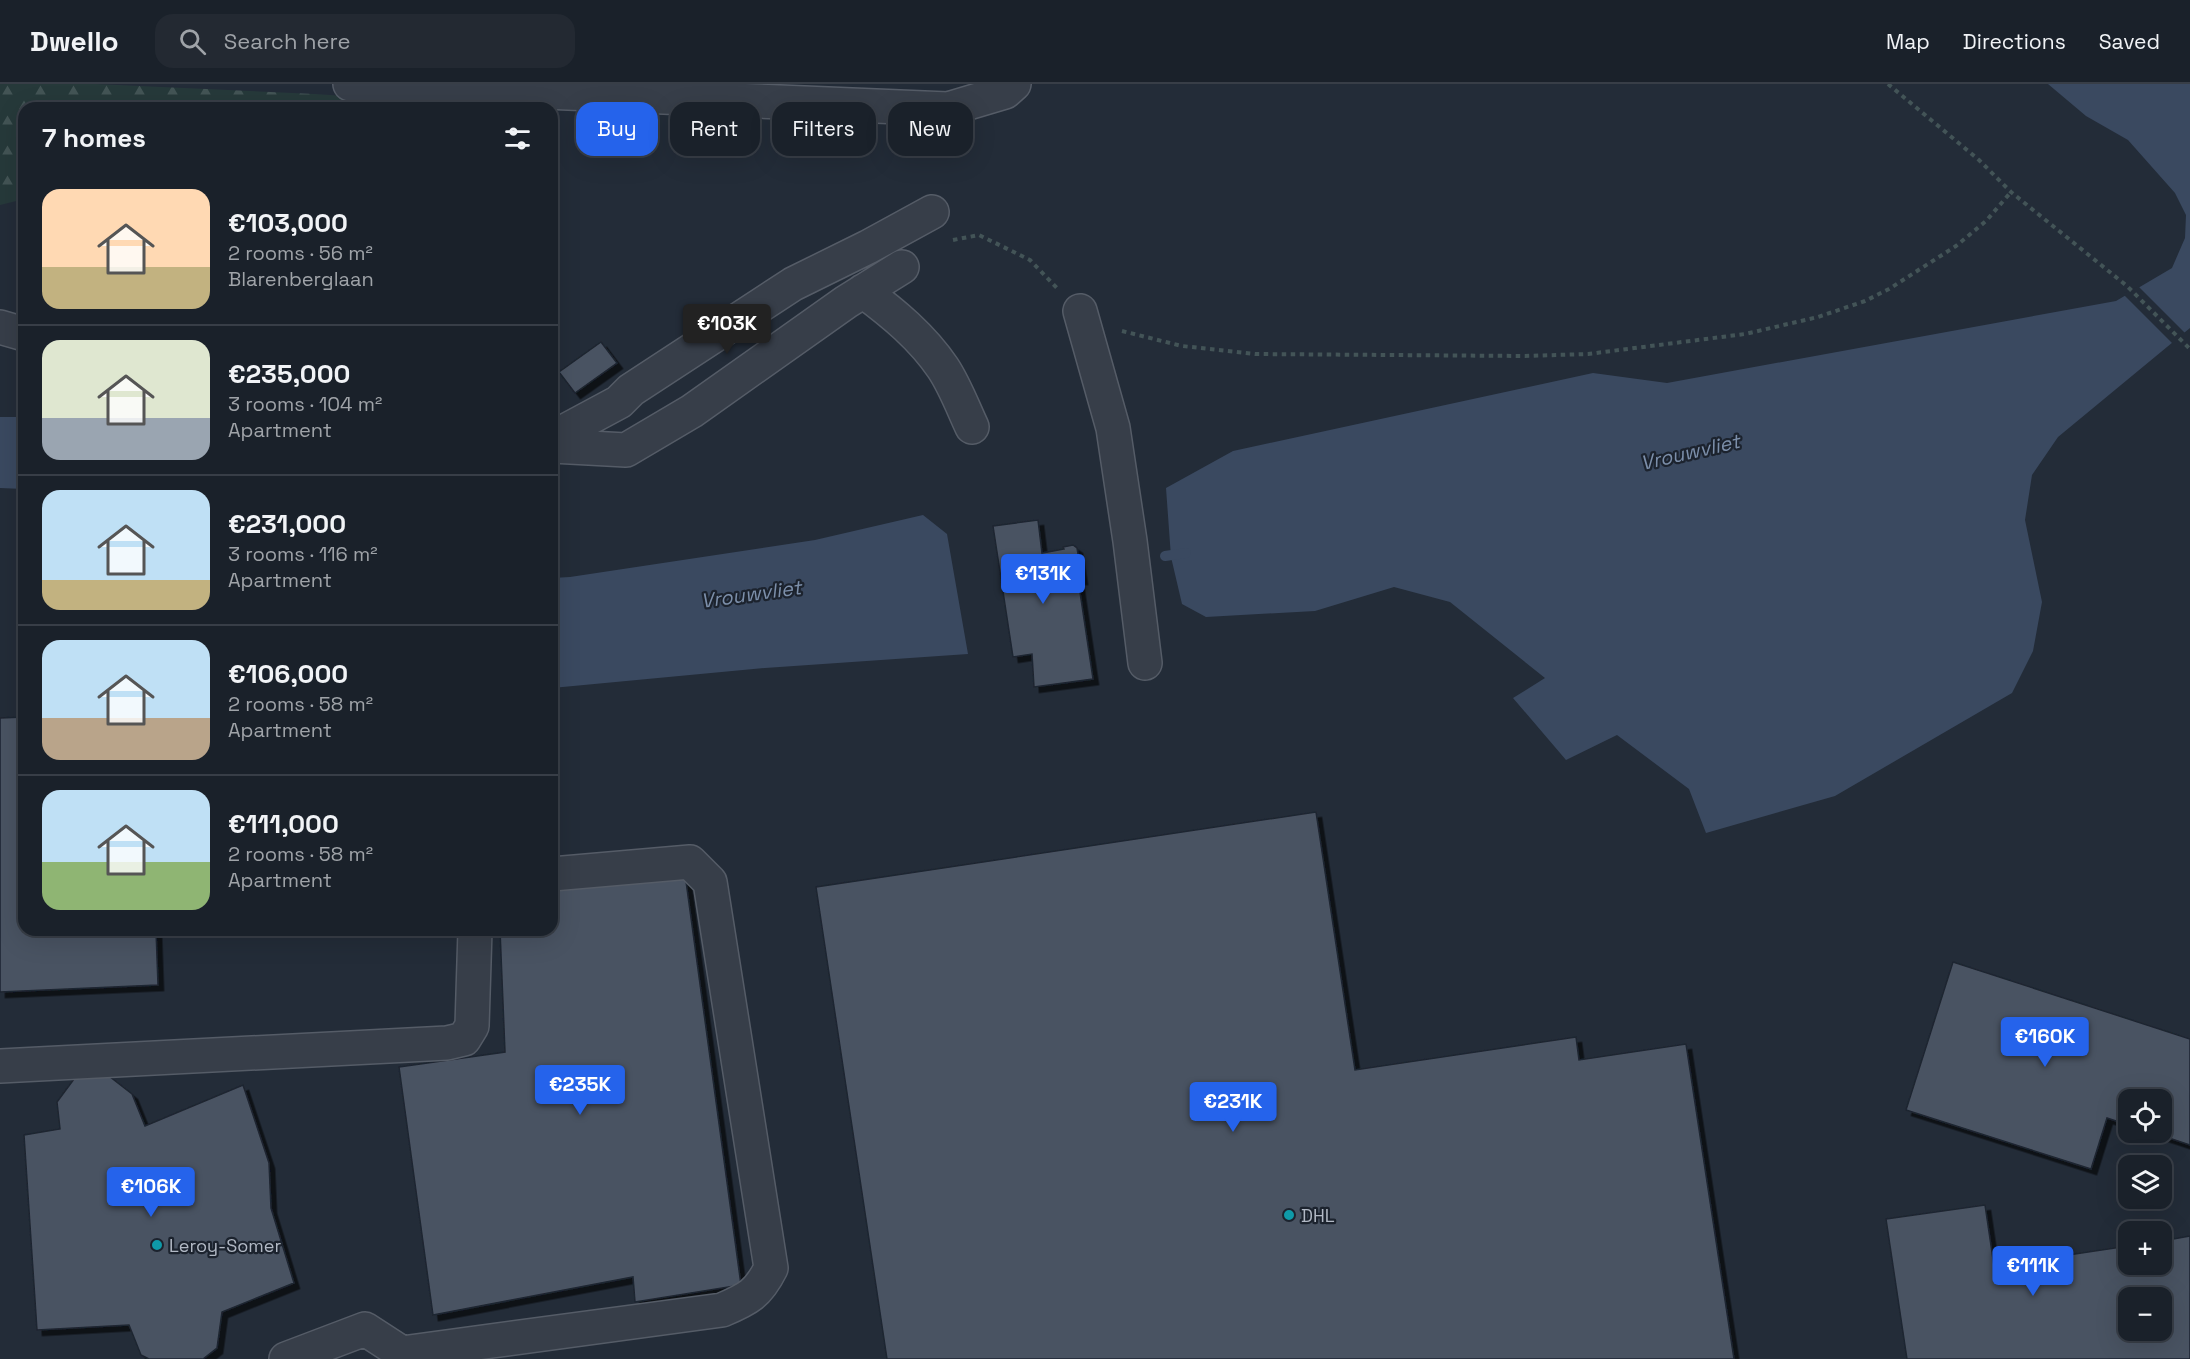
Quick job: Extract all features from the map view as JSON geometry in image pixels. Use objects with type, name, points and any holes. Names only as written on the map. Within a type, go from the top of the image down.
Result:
[{"type":"street","points":[[350,84],[781,93],[948,109],[1005,92],[1014,84]]},
{"type":"street","points":[[558,435],[619,402],[631,390],[793,284],[932,212]]},
{"type":"street","points":[[558,446],[626,450],[692,411],[862,291],[902,267]]},
{"type":"street","points":[[862,291],[894,314],[921,340],[944,369],[972,427]]},
{"type":"street","points":[[1080,311],[1113,428],[1145,663]]},
{"type":"street","points":[[0,327],[18,332]]},
{"type":"street","points":[[286,1359],[365,1329],[402,1353],[722,1310],[749,1299],[763,1285],[771,1268],[710,882],[690,862],[558,873]]},
{"type":"street","points":[[0,1066],[447,1043],[464,1039],[472,1026],[475,936]]},
{"type":"path","points":[[1888,84],[1979,160],[2011,192],[2127,286],[2190,349]]},
{"type":"path","points":[[948,240],[979,235],[1030,261],[1080,311],[1122,332],[1182,346],[1255,354],[1525,356],[1588,354],[1745,334],[1818,317],[1865,301],[1911,276],[1956,246],[1986,221],[2011,192]]},
{"type":"green space","points":[[0,84],[95,84],[424,101],[18,102],[18,200],[0,205]]},
{"type":"water","points":[[2048,84],[2190,84],[2190,328],[2058,437],[2032,475],[2025,520],[2042,602],[2033,651],[2012,693],[1835,796],[1706,833],[1689,789],[1617,735],[1566,760],[1513,698],[1545,678],[1450,602],[1394,587],[1315,611],[1206,617],[1182,604],[1171,557],[1166,488],[1233,451],[1593,373],[1667,383],[2116,301],[2172,268],[2185,238],[2186,215],[2175,193],[2128,140],[2086,116]]},
{"type":"water","points":[[0,417],[18,417],[18,489],[0,488]]},
{"type":"water","points":[[923,515],[947,534],[968,654],[765,668],[558,687],[558,578],[815,540]]},
{"type":"pier","points":[[2138,286],[2187,335],[2174,345],[2123,294]]},
{"type":"building","points":[[601,342],[617,363],[575,393],[559,372]]},
{"type":"building","points":[[1038,520],[1042,553],[1073,545],[1077,548],[1082,579],[1078,579],[1093,679],[1034,687],[1032,654],[1013,657],[993,526]]},
{"type":"building","points":[[18,717],[18,936],[156,936],[158,985],[0,992],[0,718]]},
{"type":"building","name":"DHL","points":[[1316,812],[1355,1070],[1576,1037],[1579,1060],[1686,1044],[1734,1359],[887,1359],[816,887]]},
{"type":"building","points":[[685,874],[741,1285],[635,1302],[633,1277],[433,1315],[399,1067],[505,1052],[500,936],[558,936],[558,886]]},
{"type":"building","points":[[1953,962],[2190,1039],[2190,1145],[2172,1139],[2172,1089],[2118,1089],[2118,1122],[2107,1118],[2091,1169],[1906,1110]]},
{"type":"building","name":"Leroy-Somer","points":[[105,1073],[132,1094],[145,1126],[243,1085],[269,1163],[271,1208],[294,1283],[222,1312],[217,1348],[203,1359],[149,1359],[141,1355],[129,1325],[37,1330],[24,1135],[60,1129],[57,1102],[74,1079]]},
{"type":"building","points":[[1985,1205],[1994,1266],[2118,1247],[2118,1275],[2172,1275],[2172,1239],[2190,1236],[2190,1359],[1907,1359],[1886,1219]]},
{"type":"waterway","name":"Vrouwvliet","points":[[1165,556],[1186,553]]},
{"type":"place","name":"DHL","points":[[1289,1215]]},
{"type":"place","name":"Leroy-Somer","points":[[157,1245]]}]
